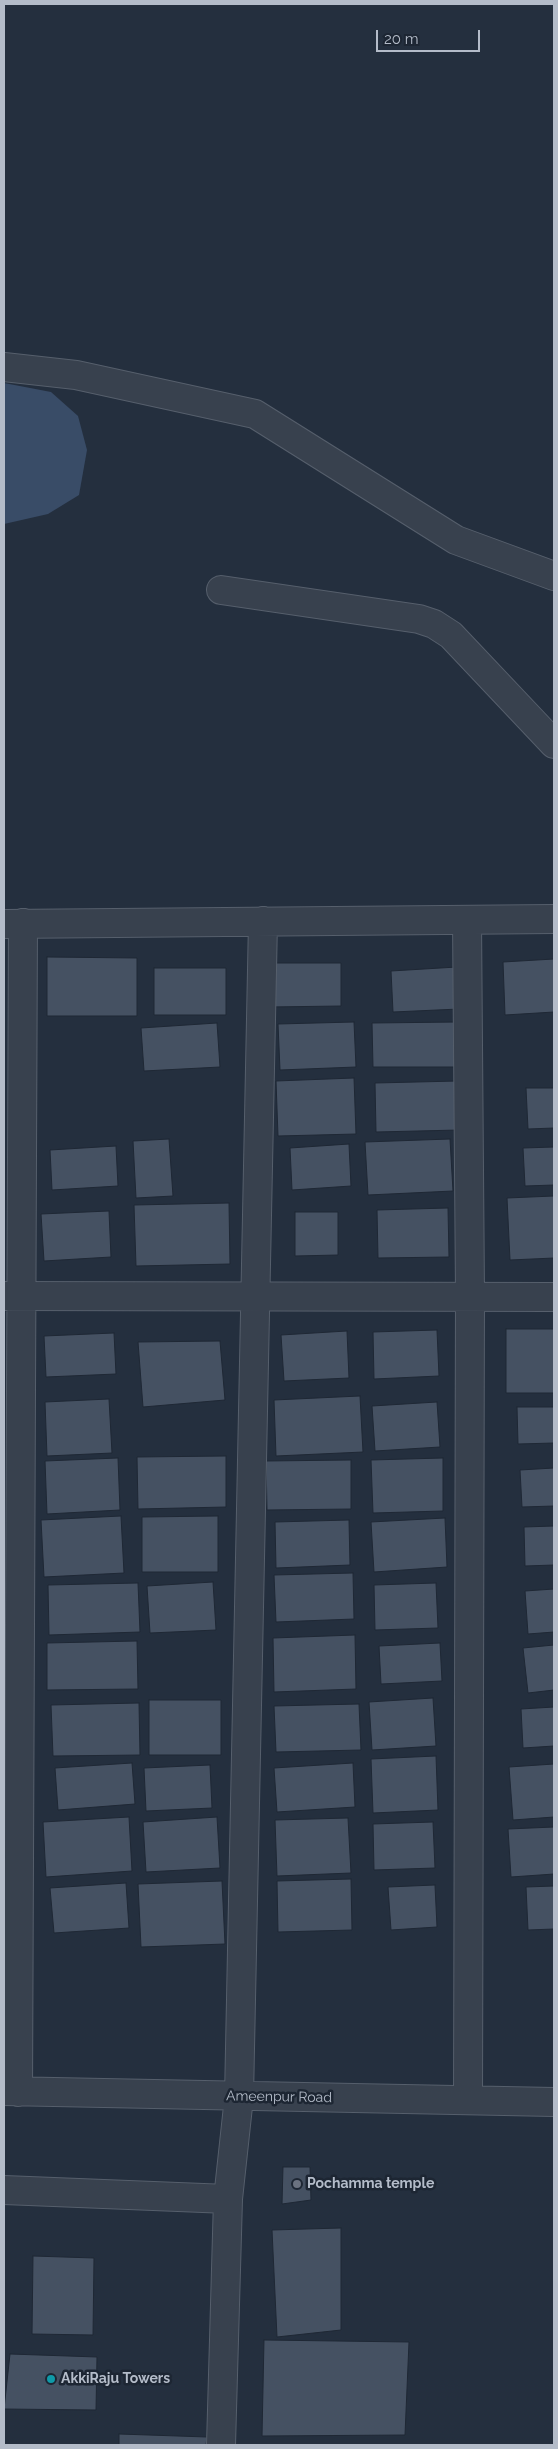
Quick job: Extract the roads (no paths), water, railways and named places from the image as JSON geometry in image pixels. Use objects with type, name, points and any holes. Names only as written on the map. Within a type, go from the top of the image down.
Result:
[{"type":"street","points":[[4,367],[76,375],[255,414],[456,540],[554,576]]},
{"type":"street","points":[[221,590],[419,619],[434,624],[451,635],[554,744]]},
{"type":"street","points":[[11,2091],[13,923],[554,919]]},
{"type":"street","points":[[467,920],[470,1295],[468,2099]]},
{"type":"street","points":[[221,2445],[228,2199],[239,2097],[263,921]]},
{"type":"street","points":[[12,1296],[256,1297],[470,1295],[554,1297]]},
{"type":"street","name":"Ameenpur Road","points":[[11,2091],[554,2102]]},
{"type":"street","points":[[4,2190],[228,2199]]},
{"type":"water","points":[[4,383],[51,392],[78,416],[87,450],[79,495],[48,514],[4,524]]},
{"type":"place","name":"Pochamma temple","points":[[297,2184]]},
{"type":"place","name":"AkkiRaju Towers","points":[[51,2379]]}]
